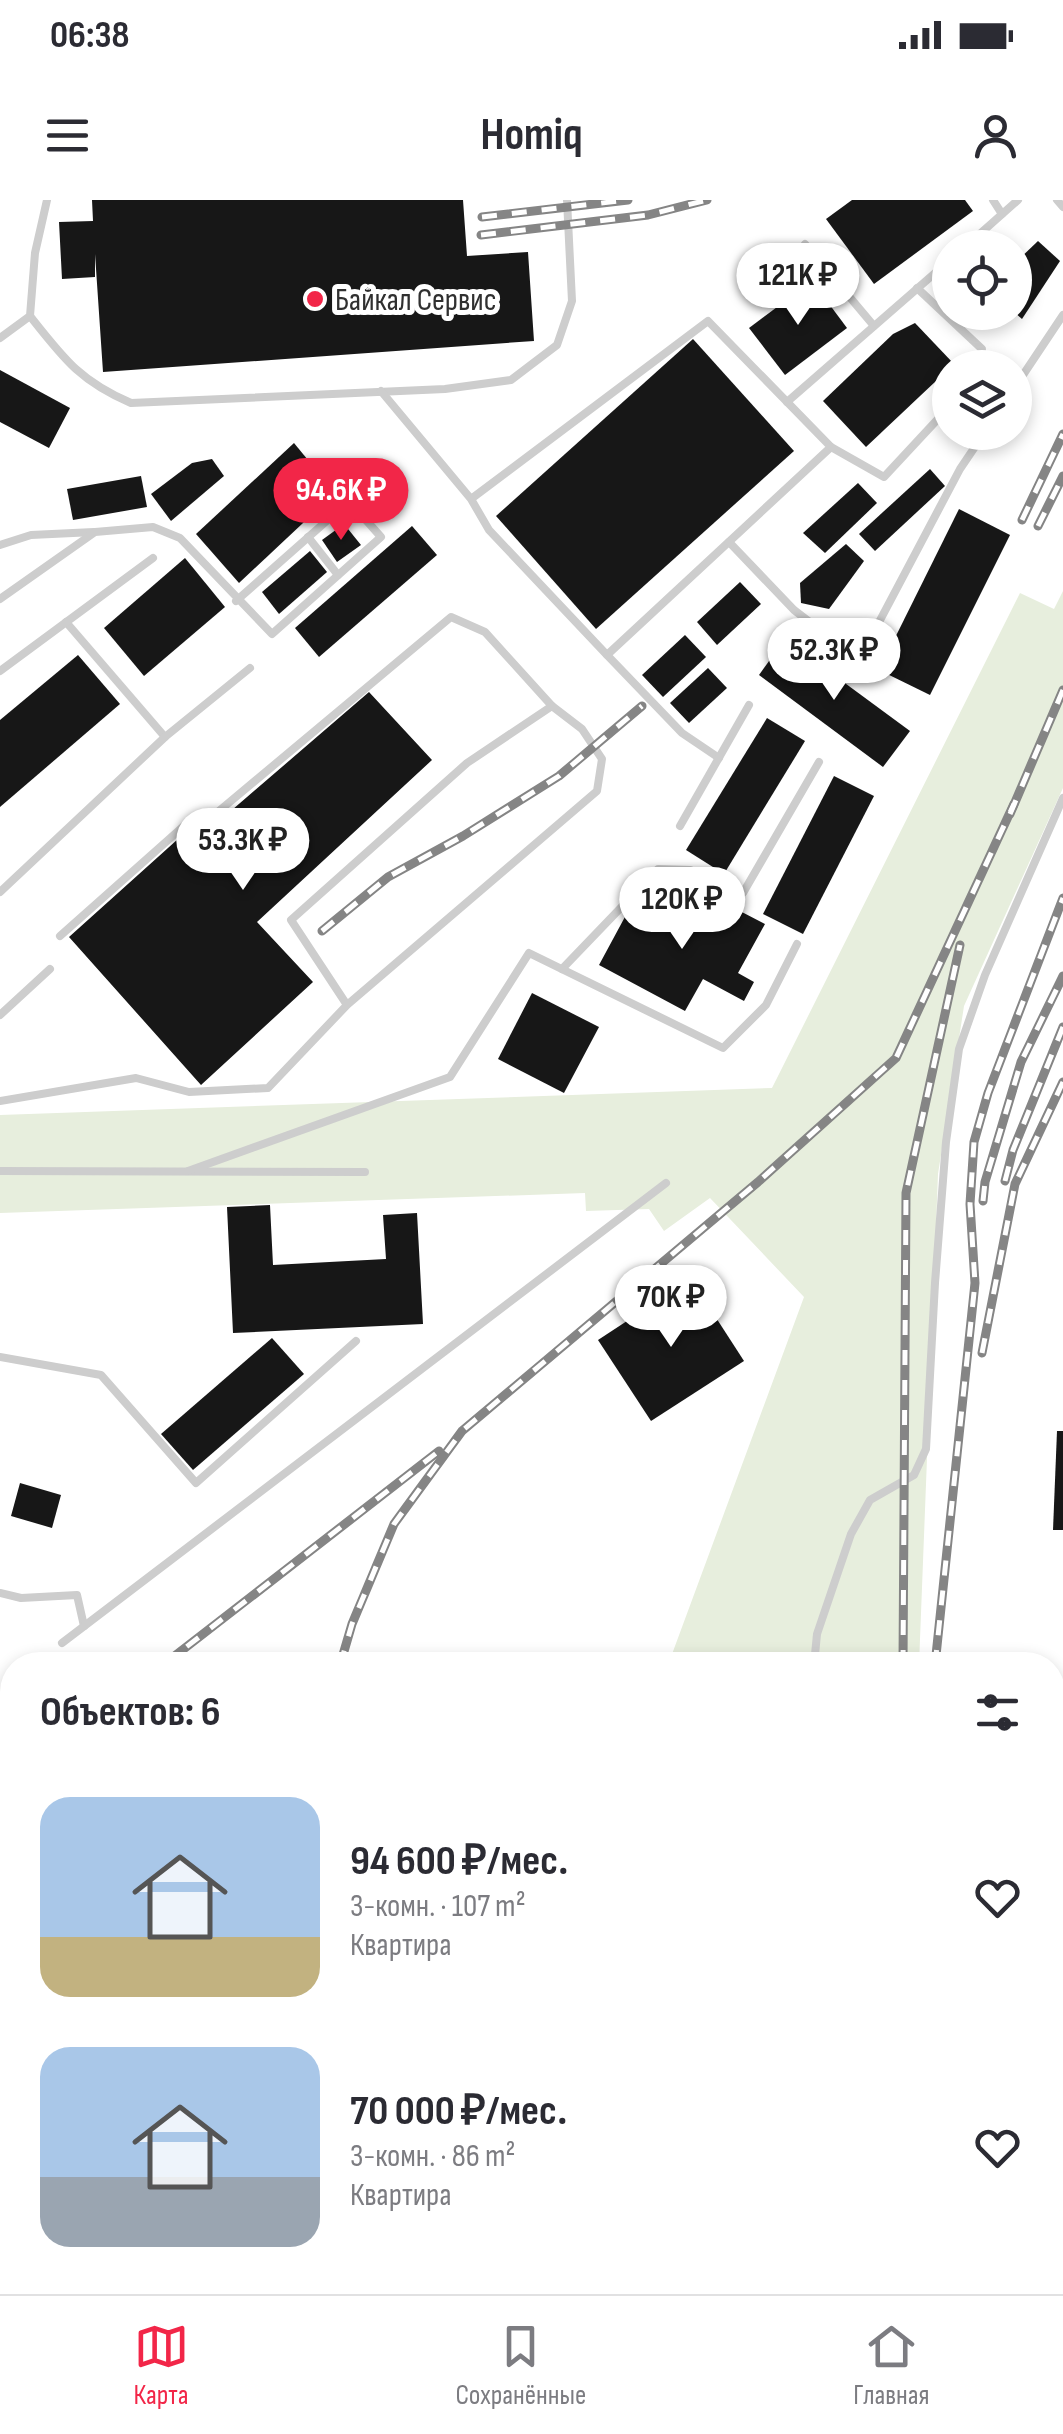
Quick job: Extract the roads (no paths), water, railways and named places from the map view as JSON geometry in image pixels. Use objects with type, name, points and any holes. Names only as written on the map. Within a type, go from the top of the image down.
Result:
[{"type":"lane","points":[[47,200],[36,253],[30,316],[96,388],[131,402],[445,388],[510,380],[557,345],[572,302],[567,200]]},
{"type":"lane","points":[[993,200],[1002,214]]},
{"type":"lane","points":[[984,230],[1018,200]]},
{"type":"lane","points":[[1056,200],[1063,207]]},
{"type":"lane","points":[[805,244],[874,326]]},
{"type":"lane","points":[[788,402],[932,276]]},
{"type":"lane","points":[[918,288],[982,350]]},
{"type":"lane","points":[[0,338],[30,316]]},
{"type":"lane","points":[[1032,362],[1063,316]]},
{"type":"lane","points":[[470,499],[708,321],[831,447],[884,477],[932,425]]},
{"type":"lane","points":[[381,391],[470,499],[490,530],[682,733],[719,758]]},
{"type":"lane","points":[[607,655],[831,447]]},
{"type":"lane","points":[[728,542],[794,610],[859,660],[972,450]]},
{"type":"lane","points":[[0,545],[31,535],[153,527],[180,538],[236,601],[272,634],[381,537],[366,520],[339,510],[236,601]]},
{"type":"lane","points":[[0,599],[95,532]]},
{"type":"lane","points":[[308,537],[338,576]]},
{"type":"lane","points":[[0,671],[153,558]]},
{"type":"lane","points":[[0,1101],[136,1078],[190,1092],[268,1088],[347,1005],[598,791],[602,760],[582,729],[552,706],[486,632],[451,618],[207,820],[186,825],[60,936]]},
{"type":"lane","points":[[66,622],[165,737]]},
{"type":"lane","points":[[0,892],[165,737],[250,668]]},
{"type":"lane","points":[[680,826],[749,705]]},
{"type":"lane","points":[[347,1005],[292,920],[467,763],[552,706]]},
{"type":"lane","points":[[562,968],[658,869],[690,870],[743,893],[819,762]]},
{"type":"lane","points":[[815,1652],[816,1634],[851,1534],[870,1500],[914,1476],[926,1449],[946,1142],[958,1048],[985,974],[1063,798]]},
{"type":"lane","points":[[188,1171],[450,1076],[530,953],[723,1048],[766,1005],[798,944]]},
{"type":"lane","points":[[0,1015],[50,969]]},
{"type":"lane","points":[[0,1171],[365,1172]]},
{"type":"lane","points":[[62,1643],[666,1182]]},
{"type":"lane","points":[[0,1357],[101,1376],[196,1483],[356,1341]]},
{"type":"lane","points":[[0,1593],[21,1598],[76,1595],[84,1626]]},
{"type":"railway","points":[[482,217],[628,200]]},
{"type":"railway","points":[[481,235],[648,215],[707,200]]},
{"type":"railway","points":[[1022,520],[1063,434]]},
{"type":"railway","points":[[1038,526],[1063,476]]},
{"type":"railway","points":[[1010,814],[1063,690]]},
{"type":"railway","points":[[322,931],[388,877],[559,776],[642,706]]},
{"type":"railway","points":[[344,1652],[394,1524],[462,1431],[758,1182],[896,1058],[1014,804]]},
{"type":"railway","points":[[936,1652],[975,1283],[970,1204],[974,1142],[988,1093],[1063,898]]},
{"type":"railway","points":[[903,1652],[906,1193],[960,945]]},
{"type":"railway","points":[[983,1201],[985,1182],[1021,1062],[1063,976]]},
{"type":"railway","points":[[1005,1181],[1013,1150],[1063,1027]]},
{"type":"railway","points":[[982,1353],[1015,1184],[1063,1082]]},
{"type":"railway","points":[[180,1652],[439,1451]]},
{"type":"place","name":"Байкал Сервис","points":[[315,299]]}]
